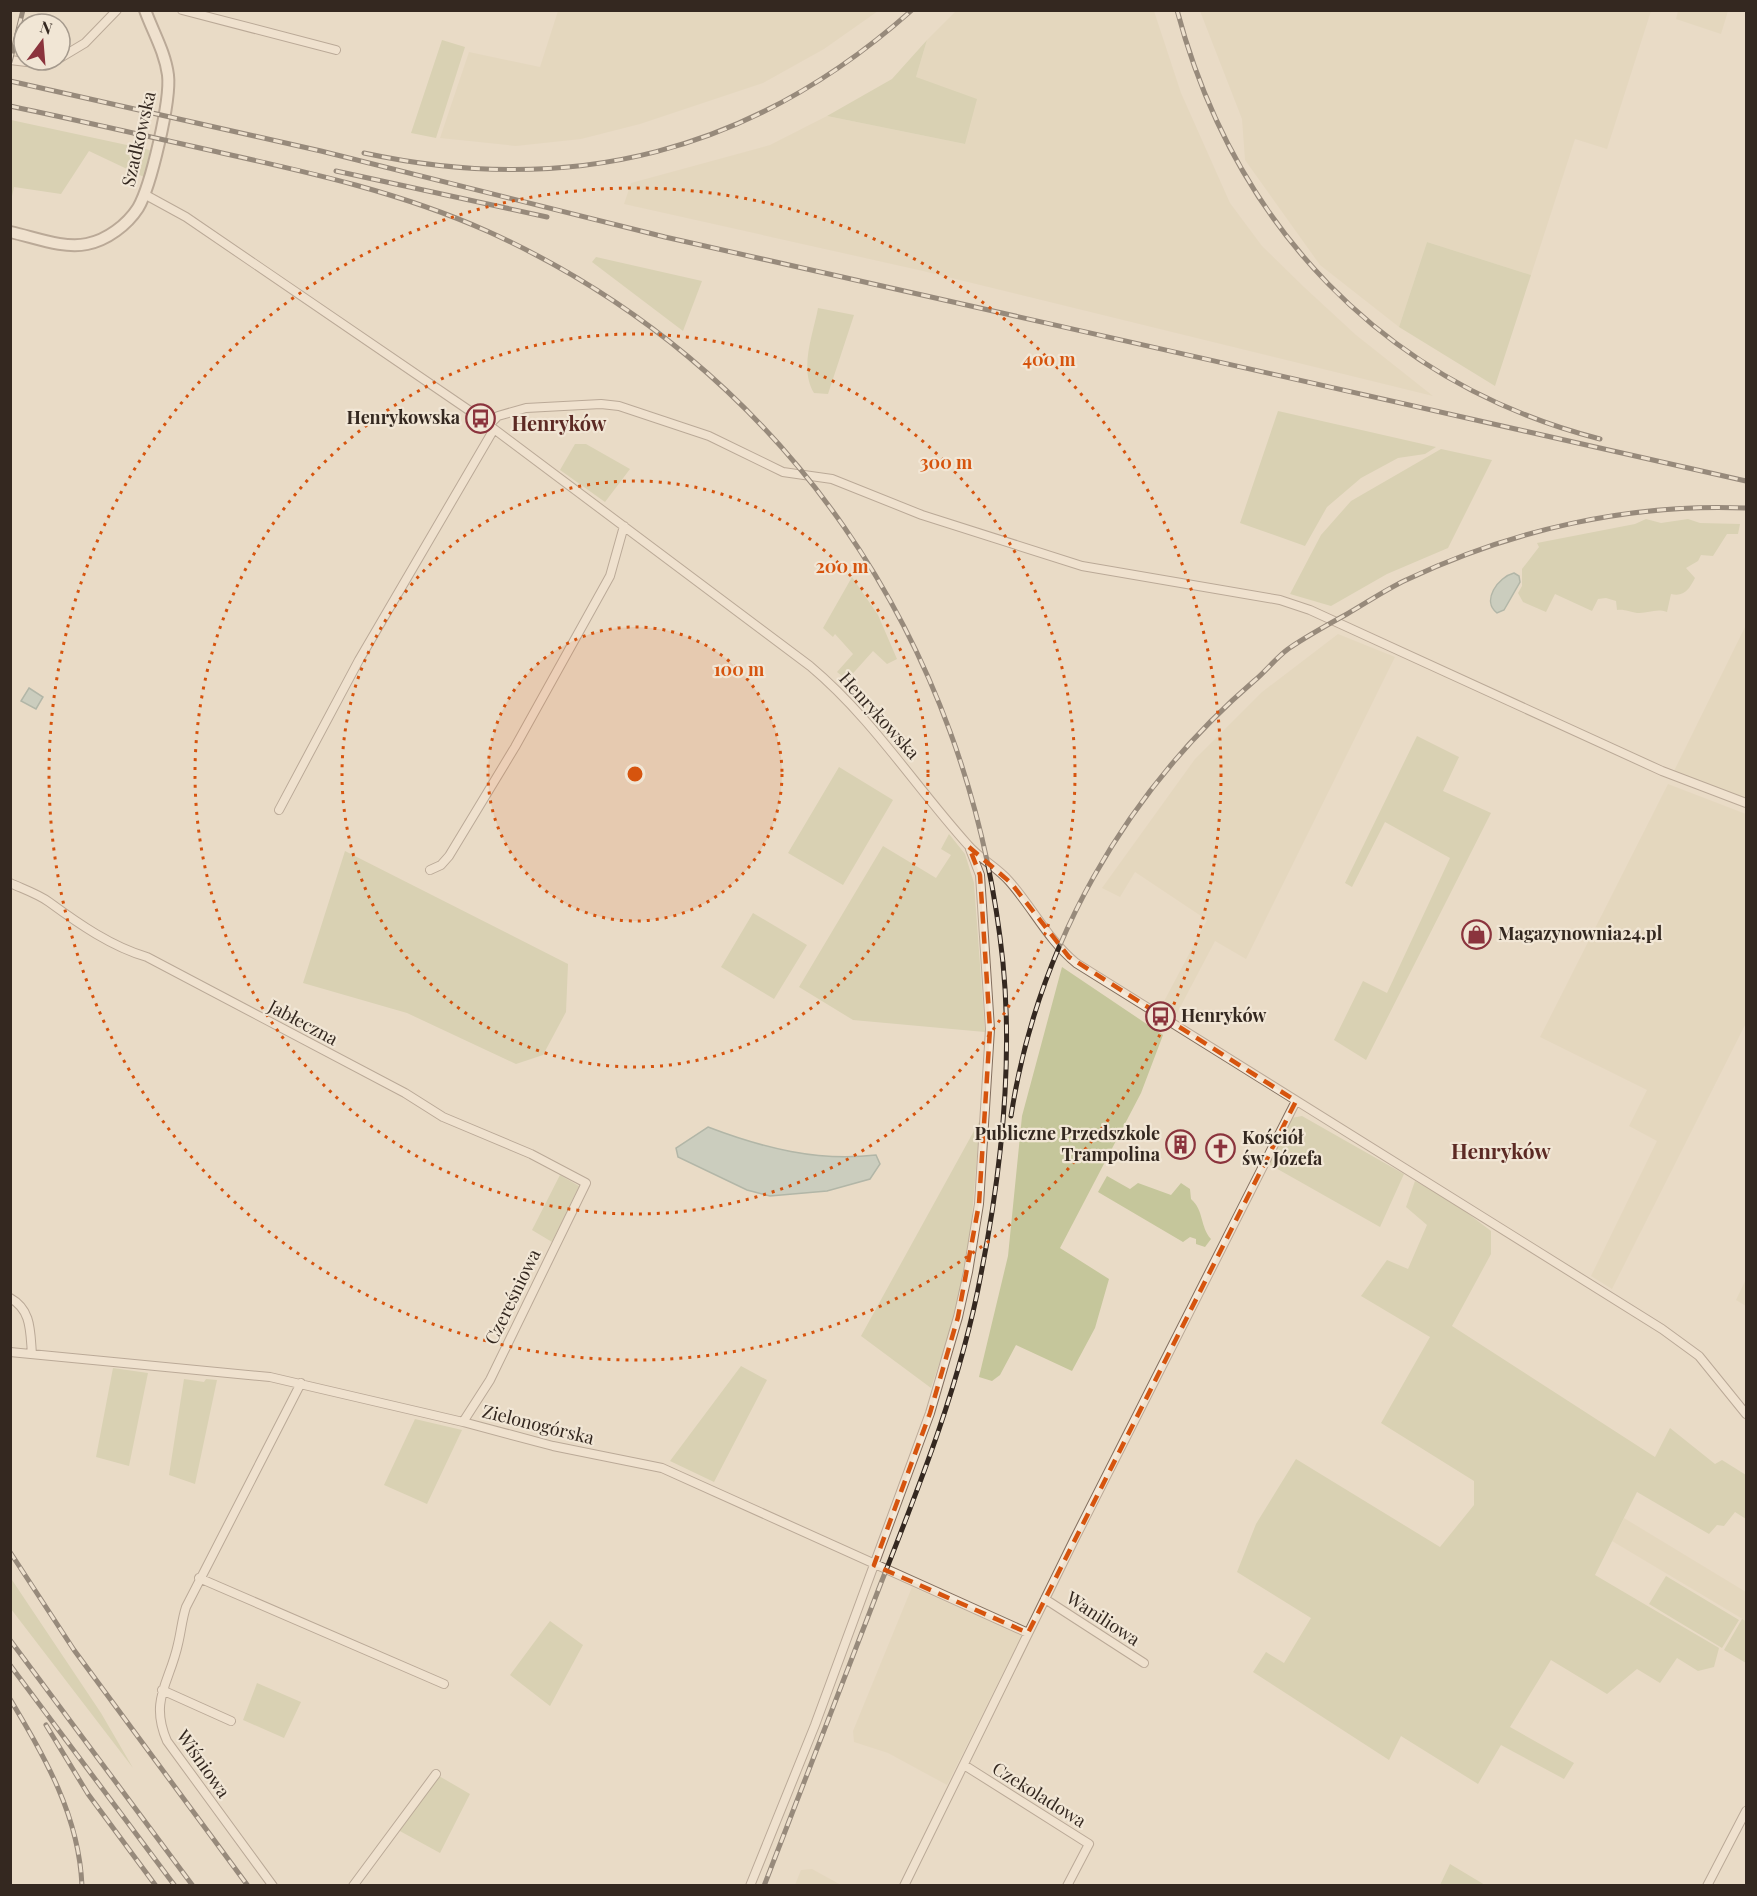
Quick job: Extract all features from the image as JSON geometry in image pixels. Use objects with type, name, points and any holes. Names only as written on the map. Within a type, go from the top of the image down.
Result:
[{"type":"street","points":[[72,51],[85,43],[117,10]]},
{"type":"street","name":"Szadkowska","points":[[11,235],[73,245],[99,241],[127,221],[144,194],[169,86],[163,53],[145,10]]},
{"type":"street","points":[[182,10],[336,50]]},
{"type":"street","name":"Henrykowska","points":[[144,194],[186,217],[491,427],[840,691],[874,728],[969,847],[1001,872],[1050,938],[1076,963],[1681,1342],[1715,1373],[1746,1413]]},
{"type":"street","points":[[279,810],[359,660],[498,416],[526,408],[601,404],[619,406],[709,436],[783,472],[832,479],[922,515],[1082,566],[1280,600],[1310,610],[1662,771],[1746,803]]},
{"type":"street","points":[[430,870],[441,865],[449,856],[515,747],[609,576],[624,526]]},
{"type":"street","points":[[750,1886],[815,1725],[930,1413],[958,1317],[979,1204],[990,1029],[980,875],[969,847]]},
{"type":"street","name":"Jabłeczna","points":[[10,883],[48,902],[59,912],[122,950],[147,957],[405,1093],[466,1129],[531,1154],[586,1183]]},
{"type":"street","points":[[904,1886],[1028,1633],[1296,1101]]},
{"type":"street","name":"Czereśniowa","points":[[463,1422],[490,1380],[586,1183]]},
{"type":"street","points":[[10,1298],[24,1308],[30,1322],[32,1354]]},
{"type":"street","name":"Zielonogórska","points":[[10,1352],[270,1377],[463,1422],[553,1446],[662,1468],[1028,1633]]},
{"type":"street","name":"Wiśniowa","points":[[273,1886],[166,1741],[158,1712],[162,1690],[178,1645],[186,1607],[301,1383]]},
{"type":"street","points":[[200,1578],[444,1684]]},
{"type":"street","name":"Waniliowa","points":[[1045,1599],[1144,1663]]},
{"type":"street","points":[[162,1690],[231,1721]]},
{"type":"street","name":"Czekoladowa","points":[[964,1765],[1089,1844],[1067,1886]]},
{"type":"street","points":[[353,1886],[436,1774]]},
{"type":"street","points":[[1707,1886],[1746,1811]]},
{"type":"highlighted area","points":[[969,847],[1011,883],[1069,957],[1296,1101],[1028,1633],[874,1565],[930,1413],[958,1317],[979,1204],[990,1029],[980,875]]},
{"type":"shaded area","points":[[558,10],[878,11],[824,49],[763,83],[640,124],[581,139],[516,146],[440,138],[469,52],[540,67]]},
{"type":"shaded area","points":[[1678,10],[1728,11],[1721,34],[1676,19]]},
{"type":"shaded area","points":[[956,11],[1154,11],[1181,93],[1230,203],[1262,246],[1304,287],[1356,335],[1433,396],[923,271],[624,204],[631,183],[770,145],[827,116],[965,144],[916,77],[927,40]]},
{"type":"shaded area","points":[[1200,11],[1651,11],[1607,149],[1575,139],[1531,275],[1427,242],[1399,327],[1320,265],[1245,160],[1242,119]]},
{"type":"shaded area","points":[[1514,573],[1519,576],[1520,582],[1504,610],[1497,613],[1492,608],[1491,596],[1502,579]]},
{"type":"shaded area","points":[[1746,625],[1746,798],[1674,771]]},
{"type":"shaded area","points":[[1338,634],[1395,657],[1246,959],[1215,941],[1175,1017],[1161,1007],[1207,920],[1135,872],[1120,897],[1102,888],[1195,759],[1262,692]]},
{"type":"shaded area","points":[[29,688],[43,697],[36,709],[21,701]]},
{"type":"shaded area","points":[[1668,784],[1746,814],[1746,1023],[1612,1289],[1591,1276],[1657,1141],[1629,1126],[1647,1090],[1540,1037]]},
{"type":"shaded area","points":[[708,1127],[791,1152],[833,1157],[876,1155],[880,1164],[870,1179],[827,1191],[770,1196],[747,1190],[678,1157],[676,1148]]},
{"type":"shaded area","points":[[1746,1279],[1746,1306],[1736,1300]]},
{"type":"shaded area","points":[[1624,1518],[1746,1592],[1746,1621],[1612,1541]]},
{"type":"shaded area","points":[[912,1587],[1022,1635],[947,1785],[888,1753],[854,1742],[853,1731]]},
{"type":"shaded area","points":[[812,1869],[841,1885],[795,1885],[801,1870]]},
{"type":"green space","points":[[442,40],[465,47],[436,138],[411,133]]},
{"type":"green space","points":[[927,40],[916,77],[977,99],[965,144],[827,116],[892,79]]},
{"type":"green space","points":[[11,120],[150,150],[144,177],[89,151],[61,194],[14,187],[11,201]]},
{"type":"green space","points":[[1427,242],[1531,275],[1495,386],[1399,327]]},
{"type":"green space","points":[[596,257],[702,281],[683,331],[592,262]]},
{"type":"green space","points":[[818,308],[854,315],[828,394],[814,393],[808,373],[808,351]]},
{"type":"green space","points":[[1278,411],[1436,447],[1425,454],[1398,458],[1361,478],[1327,507],[1305,546],[1240,523]]},
{"type":"green space","points":[[575,444],[586,444],[630,469],[605,502],[560,470]]},
{"type":"green space","points":[[1441,449],[1492,460],[1448,548],[1387,574],[1331,606],[1290,594],[1321,535],[1351,501]]},
{"type":"green space","points":[[1646,519],[1661,523],[1688,519],[1700,523],[1740,524],[1738,534],[1727,534],[1713,556],[1701,555],[1698,561],[1686,568],[1695,578],[1683,593],[1671,594],[1667,612],[1637,613],[1617,610],[1616,601],[1606,598],[1598,599],[1592,611],[1555,594],[1546,612],[1523,602],[1518,593],[1522,586],[1522,569],[1539,547],[1537,543],[1635,524]]},
{"type":"green space","points":[[852,577],[878,615],[897,659],[887,664],[873,651],[847,680],[837,672],[853,654],[835,634],[833,637],[823,628]]},
{"type":"green space","points":[[1417,736],[1459,757],[1443,791],[1491,813],[1366,1060],[1334,1040],[1363,981],[1387,993],[1450,858],[1385,822],[1352,887],[1345,883]]},
{"type":"green space","points":[[839,767],[893,800],[843,885],[788,853]]},
{"type":"green space","points":[[949,834],[965,854],[974,883],[985,1032],[853,1020],[799,987],[883,846],[936,878],[951,855],[941,849]]},
{"type":"green space","points":[[345,851],[568,964],[566,1012],[543,1055],[516,1064],[407,1013],[303,983]]},
{"type":"green space","points":[[753,913],[807,945],[774,999],[721,967]]},
{"type":"green space","points":[[1062,967],[1163,1035],[1141,1093],[1060,1248],[1109,1279],[1095,1328],[1072,1371],[1016,1345],[1000,1375],[992,1381],[979,1377],[1008,1256],[1022,1116]]},
{"type":"green space","points":[[1302,1116],[1404,1174],[1380,1227],[1267,1163],[1291,1118]]},
{"type":"green space","points":[[980,1120],[969,1252],[958,1307],[931,1388],[861,1336]]},
{"type":"green space","points":[[560,1175],[579,1186],[552,1242],[532,1230]]},
{"type":"green space","points":[[1107,1176],[1130,1189],[1138,1183],[1171,1195],[1181,1183],[1190,1189],[1191,1199],[1198,1208],[1211,1239],[1205,1247],[1196,1244],[1196,1239],[1190,1237],[1183,1242],[1098,1192]]},
{"type":"green space","points":[[1415,1181],[1449,1199],[1491,1231],[1491,1254],[1452,1326],[1655,1457],[1670,1428],[1715,1464],[1722,1460],[1746,1475],[1746,1519],[1735,1512],[1724,1526],[1717,1525],[1709,1534],[1637,1492],[1595,1575],[1719,1648],[1714,1667],[1698,1671],[1677,1658],[1660,1683],[1637,1669],[1607,1694],[1551,1660],[1510,1727],[1574,1763],[1564,1779],[1501,1745],[1478,1784],[1401,1736],[1389,1760],[1253,1672],[1266,1652],[1284,1663],[1311,1618],[1237,1572],[1256,1524],[1296,1459],[1440,1547],[1474,1505],[1474,1481],[1381,1423],[1430,1337],[1361,1296],[1387,1260],[1408,1269],[1427,1225],[1406,1207]]},
{"type":"green space","points":[[741,1366],[767,1380],[714,1482],[670,1461]]},
{"type":"green space","points":[[113,1368],[148,1373],[129,1466],[96,1457]]},
{"type":"green space","points":[[184,1379],[204,1382],[206,1379],[217,1380],[195,1484],[169,1475]]},
{"type":"green space","points":[[415,1419],[462,1430],[427,1504],[384,1485]]},
{"type":"green space","points":[[1666,1576],[1739,1620],[1722,1648],[1649,1604]]},
{"type":"green space","points":[[10,1577],[101,1713],[133,1768],[11,1609]]},
{"type":"green space","points":[[1742,1619],[1746,1621],[1746,1663],[1724,1650]]},
{"type":"green space","points":[[550,1621],[583,1645],[550,1706],[510,1675]]},
{"type":"green space","points":[[257,1683],[301,1702],[284,1738],[243,1720]]},
{"type":"green space","points":[[439,1776],[470,1794],[440,1853],[398,1830]]},
{"type":"green space","points":[[1450,1864],[1485,1885],[1440,1885]]},
{"type":"railway","points":[[10,62],[23,10]]},
{"type":"railway","points":[[364,153],[441,166],[515,170],[587,165],[656,152],[724,130],[789,99],[851,59],[912,10]]},
{"type":"railway","points":[[1177,10],[1203,88],[1237,160],[1279,225],[1328,284],[1386,335],[1450,379],[1522,413],[1600,439]]},
{"type":"railway","points":[[10,81],[321,151],[665,237],[1746,481]]},
{"type":"railway","points":[[10,106],[289,168],[390,195],[487,231],[593,288],[688,357],[772,437],[844,527],[904,626],[950,732],[984,845],[1003,963],[1006,1002],[1006,1080],[999,1158],[988,1236],[973,1314],[938,1431],[911,1507],[764,1886]]},
{"type":"railway","points":[[336,171],[547,217]]},
{"type":"railway","points":[[1011,1116],[1024,1053],[1042,992],[1065,934],[1094,877],[1127,823],[1165,772],[1207,725],[1284,653],[1295,644],[1398,584],[1446,562],[1487,547],[1572,523],[1615,515],[1659,510],[1746,508]]},
{"type":"railway","points":[[10,1552],[74,1650],[248,1886]]},
{"type":"railway","points":[[10,1640],[193,1886]]},
{"type":"railway","points":[[10,1665],[175,1886]]},
{"type":"railway","points":[[10,1699],[36,1743],[67,1811],[74,1835],[82,1886]]},
{"type":"railway","points":[[46,1725],[88,1794],[156,1886]]},
{"type":"place","name":"Henrykowska","points":[[481,418]]},
{"type":"place","name":"Magazynownia24.pl","points":[[1477,934]]},
{"type":"place","name":"Henryków","points":[[1160,1016]]},
{"type":"place","name":"Publiczne Przedszkole Trampolina","points":[[1181,1144]]},
{"type":"place","name":"Kościół św. Józefa","points":[[1221,1148]]},
{"type":"district","name":"Henryków","points":[[559,424]]},
{"type":"district","name":"Henryków","points":[[1501,1152]]}]
